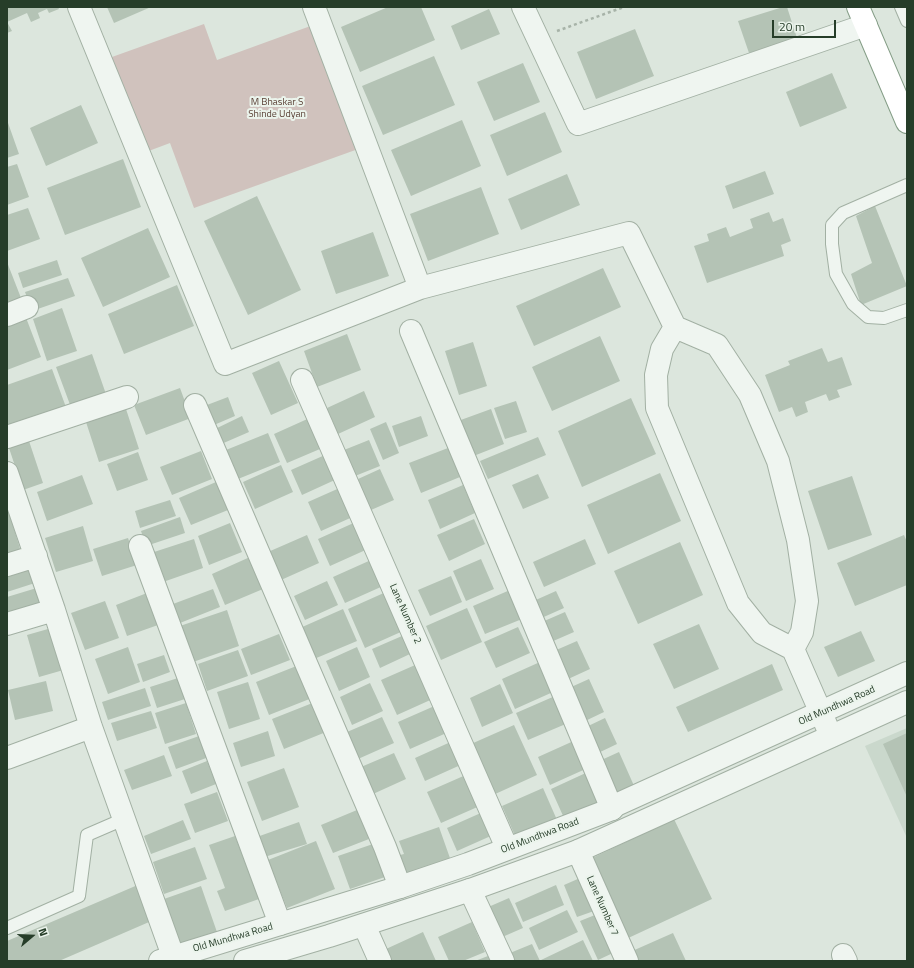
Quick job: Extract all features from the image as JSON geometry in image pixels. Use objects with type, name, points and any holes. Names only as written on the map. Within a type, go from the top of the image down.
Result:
[{"type":"highway","points":[[862,16],[907,122]]},
{"type":"street","points":[[80,7],[225,364],[420,288],[629,233],[675,327],[717,345],[750,395],[778,461],[798,540],[807,601],[802,632],[793,649]]},
{"type":"street","points":[[314,7],[420,288]]},
{"type":"street","points":[[523,7],[578,124],[862,16]]},
{"type":"street","points":[[7,315],[28,307]]},
{"type":"street","points":[[675,327],[662,349],[656,375],[657,408],[738,603],[762,633],[793,649],[831,736]]},
{"type":"street","points":[[411,331],[612,808]]},
{"type":"street","name":"Lane Number 2","points":[[302,380],[507,848]]},
{"type":"street","points":[[7,437],[127,397]]},
{"type":"street","points":[[194,405],[385,847],[400,887]]},
{"type":"street","points":[[8,476],[54,610],[91,727],[124,818],[166,959]]},
{"type":"street","points":[[140,546],[280,924]]},
{"type":"street","points":[[7,565],[36,556]]},
{"type":"street","points":[[7,624],[54,610]]},
{"type":"street","name":"Old Mundhwa Road","points":[[166,959],[400,887],[468,864],[612,808],[907,673]]},
{"type":"street","points":[[253,960],[470,890],[578,851],[907,702]]},
{"type":"street","points":[[7,758],[91,727]]},
{"type":"street","name":"Lane Number 7","points":[[578,851],[627,961]]},
{"type":"street","points":[[470,890],[502,961]]},
{"type":"street","points":[[364,925],[380,961]]},
{"type":"lane","points":[[901,7],[907,21]]},
{"type":"lane","points":[[907,185],[843,213],[832,224],[832,244],[836,274],[853,304],[868,318],[884,318],[907,310]]},
{"type":"lane","points":[[7,928],[79,896],[87,835],[124,818]]},
{"type":"path","points":[[554,32],[624,7]]},
{"type":"shaded area","points":[[907,728],[907,838],[865,746]]},
{"type":"green space","name":"M Bhaskar S Shinde Udyan","points":[[204,24],[217,60],[316,24],[361,148],[194,208],[170,143],[146,152],[112,57]]},
{"type":"building","points":[[7,7],[58,7],[59,9],[49,13],[47,9],[38,13],[40,18],[31,22],[27,13],[7,22]]},
{"type":"building","points":[[107,7],[151,7],[114,23]]},
{"type":"building","points":[[388,7],[421,7],[435,40],[360,72],[341,27]]},
{"type":"building","points":[[787,7],[797,38],[749,53],[738,21]]},
{"type":"building","points":[[489,9],[500,34],[461,50],[451,26]]},
{"type":"building","points":[[7,22],[12,31],[7,33]]},
{"type":"building","points":[[635,29],[654,76],[596,99],[577,52]]},
{"type":"building","points":[[434,56],[455,105],[383,135],[362,86]]},
{"type":"building","points":[[523,63],[540,102],[494,121],[477,82]]},
{"type":"building","points":[[832,73],[847,108],[800,127],[786,92]]},
{"type":"building","points":[[81,105],[98,143],[46,166],[30,128]]},
{"type":"building","points":[[545,112],[562,152],[507,176],[490,135]]},
{"type":"building","points":[[7,120],[19,154],[7,158]]},
{"type":"building","points":[[462,120],[481,166],[411,196],[391,150]]},
{"type":"building","points":[[123,159],[141,207],[65,235],[47,188]]},
{"type":"building","points":[[17,164],[29,197],[7,205],[7,167]]},
{"type":"building","points":[[765,171],[774,194],[733,209],[725,186]]},
{"type":"building","points":[[567,174],[580,205],[521,230],[508,199]]},
{"type":"building","points":[[481,187],[499,234],[428,261],[410,214]]},
{"type":"building","points":[[257,196],[301,290],[248,315],[204,221]]},
{"type":"building","points":[[875,206],[907,286],[861,305],[851,274],[872,263],[856,216]]},
{"type":"building","points":[[28,208],[40,239],[7,251],[7,215]]},
{"type":"building","points":[[769,212],[773,222],[783,218],[791,241],[781,245],[784,256],[707,283],[694,246],[709,241],[707,234],[726,227],[730,237],[753,228],[750,219]]},
{"type":"building","points":[[148,228],[170,277],[103,307],[81,258]]},
{"type":"building","points":[[373,232],[389,276],[336,294],[321,251]]},
{"type":"building","points":[[57,260],[62,275],[23,288],[18,273]]},
{"type":"building","points":[[7,262],[21,298],[7,303]]},
{"type":"building","points":[[603,268],[621,307],[534,346],[516,306]]},
{"type":"building","points":[[68,278],[75,296],[32,311],[25,292]]},
{"type":"building","points":[[177,285],[194,326],[124,354],[108,314]]},
{"type":"building","points":[[62,308],[77,351],[47,361],[33,319]]},
{"type":"building","points":[[25,315],[41,357],[7,370],[7,322]]},
{"type":"building","points":[[347,334],[361,370],[317,387],[304,351]]},
{"type":"building","points":[[600,336],[620,381],[552,411],[532,367]]},
{"type":"building","points":[[473,342],[487,386],[459,395],[445,351]]},
{"type":"building","points":[[822,348],[828,362],[842,357],[852,385],[837,390],[840,397],[829,401],[826,394],[805,402],[808,412],[796,417],[792,407],[779,412],[765,375],[790,365],[788,361]]},
{"type":"building","points":[[92,354],[107,397],[72,410],[56,367]]},
{"type":"building","points":[[279,361],[298,403],[271,415],[252,373]]},
{"type":"building","points":[[52,369],[67,410],[7,426],[7,385]]},
{"type":"building","points":[[180,388],[191,418],[146,435],[134,405]]},
{"type":"building","points":[[364,391],[375,417],[338,434],[327,408]]},
{"type":"building","points":[[228,397],[235,416],[214,425],[207,405]]},
{"type":"building","points":[[631,398],[656,454],[582,487],[558,431]]},
{"type":"building","points":[[516,401],[527,432],[505,439],[494,408]]},
{"type":"building","points":[[126,409],[139,449],[99,462],[86,422]]},
{"type":"building","points":[[491,409],[504,444],[471,457],[458,421]]},
{"type":"building","points":[[242,416],[249,432],[219,445],[213,430]]},
{"type":"building","points":[[314,416],[327,446],[287,463],[274,434]]},
{"type":"building","points":[[421,416],[428,436],[399,447],[392,426]]},
{"type":"building","points":[[386,422],[399,453],[383,460],[370,429]]},
{"type":"building","points":[[268,433],[280,462],[238,479],[226,450]]},
{"type":"building","points":[[27,435],[43,483],[23,490],[7,442]]},
{"type":"building","points":[[538,437],[546,455],[488,479],[480,461]]},
{"type":"building","points":[[369,440],[380,466],[355,476],[344,450]]},
{"type":"building","points":[[448,448],[460,477],[421,493],[409,463]]},
{"type":"building","points":[[201,451],[212,479],[172,495],[160,467]]},
{"type":"building","points":[[138,452],[148,480],[117,491],[107,464]]},
{"type":"building","points":[[325,455],[337,479],[302,495],[291,470]]},
{"type":"building","points":[[281,465],[293,492],[255,509],[243,482]]},
{"type":"building","points":[[380,469],[394,500],[371,510],[358,479]]},
{"type":"building","points":[[660,473],[681,521],[608,554],[587,505]]},
{"type":"building","points":[[538,474],[549,498],[523,509],[512,485]]},
{"type":"building","points":[[82,475],[93,504],[47,521],[37,492]]},
{"type":"building","points":[[852,476],[872,535],[828,550],[808,491]]},
{"type":"building","points":[[216,482],[228,510],[191,525],[179,498]]},
{"type":"building","points":[[463,485],[475,513],[440,529],[428,500]]},
{"type":"building","points":[[344,486],[357,515],[321,531],[308,502]]},
{"type":"building","points":[[170,500],[176,516],[140,528],[135,511]]},
{"type":"building","points":[[7,506],[21,552],[7,556]]},
{"type":"building","points":[[180,517],[185,533],[146,546],[141,531]]},
{"type":"building","points":[[474,519],[485,544],[449,561],[437,535]]},
{"type":"building","points":[[358,521],[370,548],[330,566],[318,539]]},
{"type":"building","points":[[230,523],[242,552],[209,565],[198,536]]},
{"type":"building","points":[[83,526],[93,561],[56,572],[45,538]]},
{"type":"building","points":[[307,535],[319,563],[281,580],[268,552]]},
{"type":"building","points":[[904,535],[907,542],[907,585],[855,606],[837,563]]},
{"type":"building","points":[[128,538],[137,565],[102,576],[93,549]]},
{"type":"building","points":[[194,539],[203,568],[163,582],[154,552]]},
{"type":"building","points":[[585,539],[596,564],[544,587],[533,562]]},
{"type":"building","points":[[680,542],[703,595],[638,624],[614,571]]},
{"type":"building","points":[[250,557],[263,589],[225,605],[212,574]]},
{"type":"building","points":[[481,559],[494,589],[466,601],[453,571]]},
{"type":"building","points":[[371,560],[383,586],[345,603],[333,577]]},
{"type":"building","points":[[28,563],[35,583],[7,592],[7,570]]},
{"type":"building","points":[[451,576],[462,602],[430,616],[418,590]]},
{"type":"building","points":[[327,581],[338,605],[305,620],[294,596]]},
{"type":"building","points":[[40,587],[46,607],[7,619],[7,597]]},
{"type":"building","points":[[213,589],[220,607],[180,623],[173,604]]},
{"type":"building","points":[[510,590],[522,619],[485,634],[473,606]]},
{"type":"building","points":[[556,591],[564,608],[537,620],[529,603]]},
{"type":"building","points":[[386,592],[403,631],[365,648],[348,609]]},
{"type":"building","points":[[147,593],[158,625],[127,636],[116,605]]},
{"type":"building","points":[[105,601],[119,638],[85,650],[71,613]]},
{"type":"building","points":[[467,608],[482,642],[441,660],[426,626]]},
{"type":"building","points":[[343,609],[357,641],[314,659],[300,628]]},
{"type":"building","points":[[227,610],[239,646],[193,662],[180,626]]},
{"type":"building","points":[[565,612],[574,632],[551,642],[542,622]]},
{"type":"building","points":[[699,624],[719,669],[674,689],[653,644]]},
{"type":"building","points":[[55,627],[67,669],[39,677],[27,635]]},
{"type":"building","points":[[518,627],[530,653],[496,668],[484,642]]},
{"type":"building","points":[[861,631],[875,661],[838,677],[824,647]]},
{"type":"building","points":[[279,634],[290,660],[251,675],[241,649]]},
{"type":"building","points":[[402,636],[410,654],[380,668],[372,649]]},
{"type":"building","points":[[577,641],[590,669],[566,680],[554,651]]},
{"type":"building","points":[[128,647],[140,682],[108,694],[95,659]]},
{"type":"building","points":[[357,647],[370,677],[339,691],[326,661]]},
{"type":"building","points":[[238,650],[248,676],[207,691],[198,664]]},
{"type":"building","points":[[164,655],[170,672],[143,682],[137,664]]},
{"type":"building","points":[[422,662],[437,697],[397,715],[381,680]]},
{"type":"building","points":[[540,662],[553,692],[515,709],[502,679]]},
{"type":"building","points":[[772,664],[783,690],[688,732],[676,707]]},
{"type":"building","points":[[299,665],[312,698],[269,715],[256,682]]},
{"type":"building","points":[[178,678],[185,699],[157,708],[150,687]]},
{"type":"building","points":[[589,679],[604,712],[583,722],[569,688]]},
{"type":"building","points":[[46,681],[53,711],[15,720],[8,690]]},
{"type":"building","points":[[248,682],[260,719],[229,729],[217,692]]},
{"type":"building","points":[[370,683],[383,711],[352,725],[340,697]]},
{"type":"building","points":[[500,684],[513,713],[482,727],[470,698]]},
{"type":"building","points":[[145,688],[151,706],[108,720],[102,702]]},
{"type":"building","points":[[555,696],[568,723],[528,740],[516,713]]},
{"type":"building","points":[[315,702],[326,732],[284,749],[272,719]]},
{"type":"building","points":[[186,703],[196,734],[165,744],[155,713]]},
{"type":"building","points":[[439,704],[451,731],[410,749],[398,722]]},
{"type":"building","points":[[151,711],[157,728],[117,741],[111,723]]},
{"type":"building","points":[[382,717],[394,743],[358,759],[347,732]]},
{"type":"building","points":[[605,718],[617,744],[596,754],[584,728]]},
{"type":"building","points":[[514,725],[537,775],[493,795],[471,744]]},
{"type":"building","points":[[268,731],[275,756],[241,767],[233,743]]},
{"type":"building","points":[[907,733],[907,797],[883,744]]},
{"type":"building","points":[[202,735],[209,757],[176,769],[168,747]]},
{"type":"building","points":[[578,739],[590,767],[550,785],[538,757]]},
{"type":"building","points":[[455,740],[465,763],[425,781],[415,758]]},
{"type":"building","points":[[619,752],[635,788],[613,798],[597,762]]},
{"type":"building","points":[[394,753],[406,779],[373,794],[361,767]]},
{"type":"building","points":[[164,755],[172,776],[132,790],[124,770]]},
{"type":"building","points":[[207,761],[216,784],[191,794],[182,771]]},
{"type":"building","points":[[284,768],[299,807],[262,821],[247,782]]},
{"type":"building","points":[[590,771],[603,801],[564,818],[551,789]]},
{"type":"building","points":[[468,774],[482,805],[441,823],[427,792]]},
{"type":"building","points":[[543,788],[557,820],[516,838],[502,806]]},
{"type":"building","points":[[217,792],[228,821],[195,833],[184,804]]},
{"type":"building","points":[[357,810],[369,839],[333,853],[321,825]]},
{"type":"building","points":[[483,812],[493,835],[457,851],[447,828]]},
{"type":"building","points":[[674,819],[712,899],[624,940],[586,861]]},
{"type":"building","points":[[183,820],[191,839],[151,854],[144,836]]},
{"type":"building","points":[[299,822],[307,844],[261,858],[254,838]]},
{"type":"building","points":[[439,827],[451,861],[403,877],[396,856],[404,854],[399,841]]},
{"type":"building","points":[[235,836],[259,899],[225,911],[217,891],[225,888],[209,845]]},
{"type":"building","points":[[316,841],[335,889],[287,908],[268,860]]},
{"type":"building","points":[[373,844],[385,877],[350,889],[338,856]]},
{"type":"building","points":[[195,847],[207,879],[164,894],[153,862]]},
{"type":"building","points":[[580,878],[594,911],[577,917],[564,885]]},
{"type":"building","points":[[140,884],[156,919],[59,961],[7,961],[7,941]]},
{"type":"building","points":[[556,885],[564,905],[523,922],[515,903]]},
{"type":"building","points":[[201,886],[218,935],[180,948],[164,899]]},
{"type":"building","points":[[509,898],[523,928],[500,938],[486,908]]},
{"type":"building","points":[[567,910],[578,932],[539,950],[529,928]]},
{"type":"building","points":[[595,915],[613,953],[598,960],[580,921]]},
{"type":"building","points":[[472,922],[485,952],[463,961],[449,961],[438,937]]},
{"type":"building","points":[[423,932],[436,961],[391,961],[386,949]]},
{"type":"building","points":[[673,933],[686,961],[634,961],[630,952]]},
{"type":"building","points":[[583,940],[593,961],[541,960]]},
{"type":"building","points":[[532,944],[540,961],[513,961],[510,953]]},
{"type":"building","points":[[488,956],[490,961],[475,961]]}]
